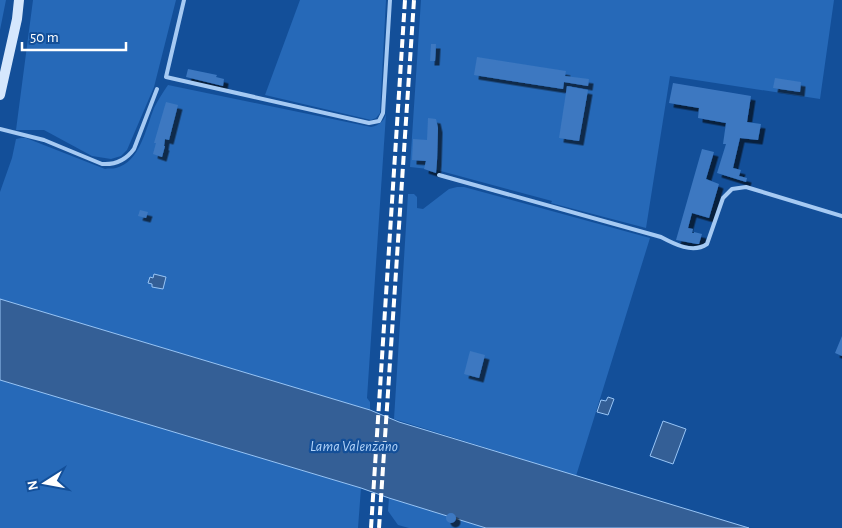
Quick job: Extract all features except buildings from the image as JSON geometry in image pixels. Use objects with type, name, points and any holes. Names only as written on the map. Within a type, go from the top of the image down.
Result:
[{"type":"main road","points":[[0,95],[17,19],[19,0]]},
{"type":"lane","points":[[184,0],[166,77],[369,123],[379,120],[383,114],[390,0]]},
{"type":"lane","points":[[0,129],[44,140],[102,164],[117,163],[130,155],[134,148],[156,89]]},
{"type":"lane","points":[[438,175],[661,237],[672,243],[693,249],[701,248],[707,244],[723,198],[732,189],[746,187],[842,216]]},
{"type":"shaded area","points":[[0,0],[6,0],[0,30]]},
{"type":"shaded area","points":[[33,0],[176,0],[154,87],[127,150],[121,156],[111,159],[92,156],[44,130],[16,130]]},
{"type":"shaded area","points":[[300,0],[386,0],[380,113],[376,118],[371,120],[265,95]]},
{"type":"shaded area","points":[[421,0],[834,0],[820,99],[670,76],[646,228],[437,170],[410,167]]},
{"type":"shaded area","points":[[168,85],[371,127],[381,123],[386,114],[367,398],[370,402],[370,410],[0,299],[0,192],[12,158],[16,139],[26,138],[105,169],[116,168],[124,165],[136,152],[145,134],[154,108]]},
{"type":"shaded area","points":[[464,187],[650,238],[576,476],[394,419],[408,194],[414,194],[417,197],[417,208],[423,209],[449,189]]},
{"type":"shaded area","points":[[0,380],[361,488],[358,528],[0,528]]},
{"type":"shaded area","points":[[389,498],[486,528],[409,528],[398,525],[388,511]]},
{"type":"water","points":[[154,274],[166,277],[163,289],[152,287],[152,284],[148,283],[150,277],[153,278]]},
{"type":"water","name":"Lama Valenzano","points":[[0,299],[370,410],[399,422],[749,528],[486,528],[361,488],[0,380]]},
{"type":"water","points":[[608,397],[614,399],[608,415],[597,412],[601,400],[606,401]]},
{"type":"water","points":[[663,421],[686,429],[673,464],[650,456]]},
{"type":"railway","points":[[371,528],[405,0]]},
{"type":"railway","points":[[379,528],[414,0]]}]
